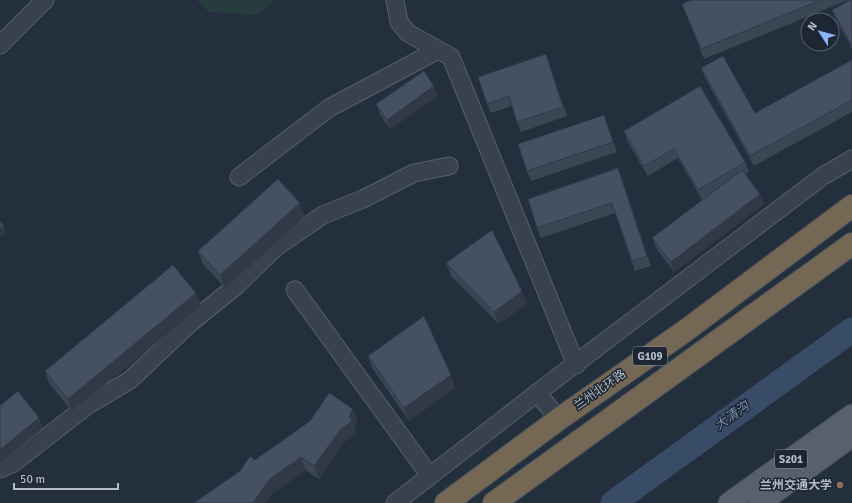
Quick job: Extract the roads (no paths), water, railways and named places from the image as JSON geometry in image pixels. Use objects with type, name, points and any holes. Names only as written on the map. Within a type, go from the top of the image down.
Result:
[{"type":"highway","name":"兰州北环路","points":[[446,503],[559,419],[685,331],[852,206]]},
{"type":"highway","name":"G109","points":[[494,503],[852,244]]},
{"type":"main road","name":"S201","points":[[729,503],[852,415]]},
{"type":"main road","name":"S201","points":[[760,503],[852,436]]},
{"type":"street","points":[[0,45],[45,0]]},
{"type":"street","points":[[394,0],[399,22],[408,33],[451,57],[576,364]]},
{"type":"street","points":[[240,177],[329,108],[438,50]]},
{"type":"street","points":[[395,503],[537,392],[823,176],[852,159]]},
{"type":"street","points":[[0,469],[12,464],[88,405],[130,380],[189,324],[236,286],[275,248],[323,215],[363,199],[414,173],[449,166]]},
{"type":"street","points":[[295,290],[430,476]]},
{"type":"street","points":[[537,392],[559,419]]},
{"type":"waterway","name":"大清沟","points":[[613,503],[852,330]]},
{"type":"place","name":"兰州交通大学","points":[[840,485]]}]
